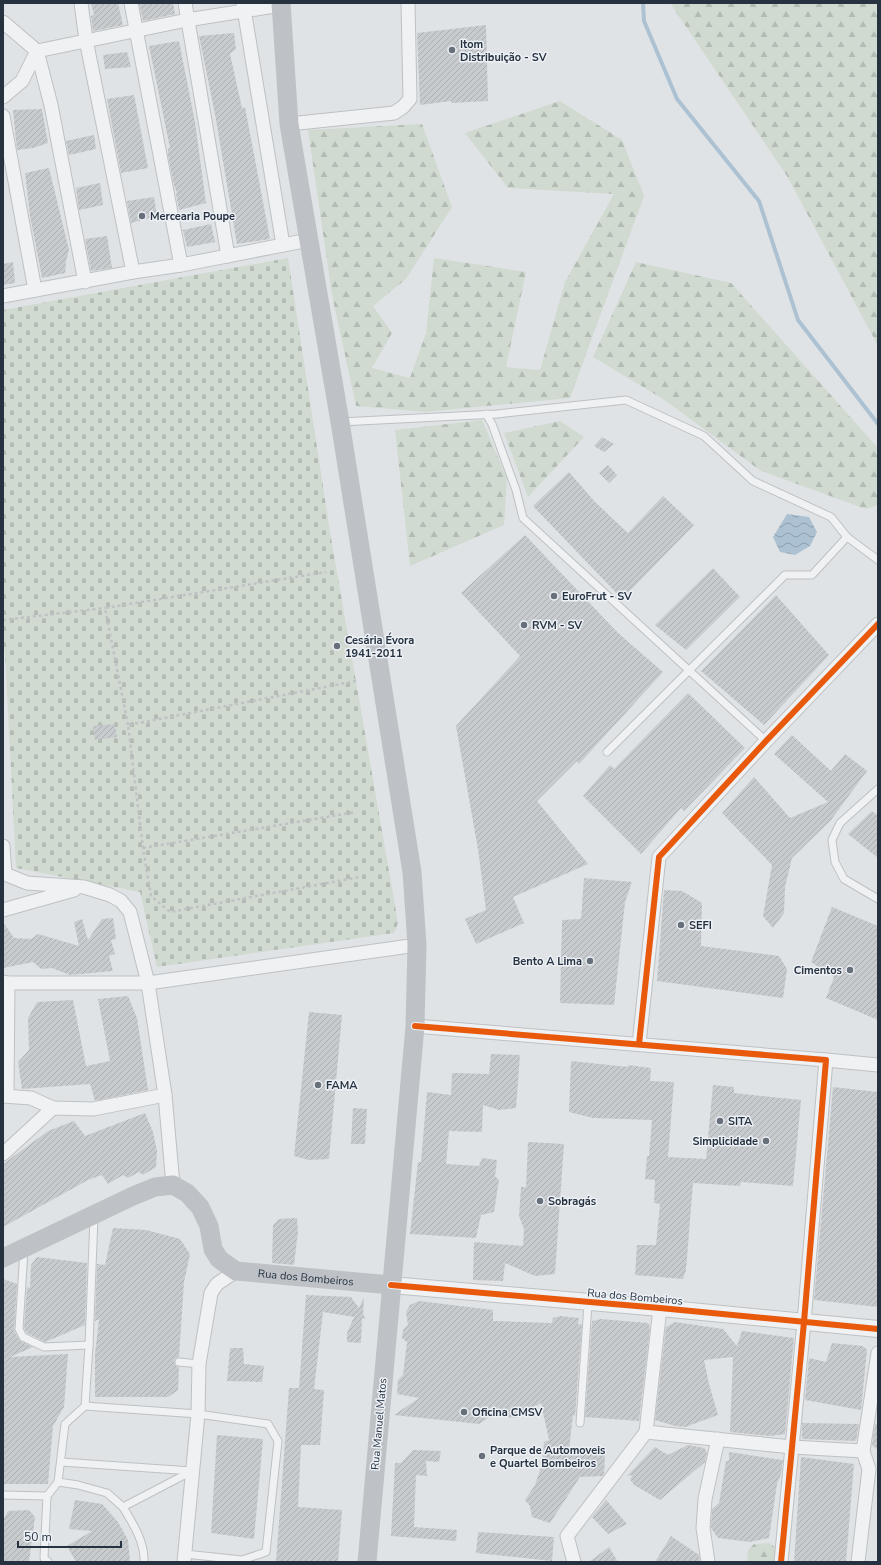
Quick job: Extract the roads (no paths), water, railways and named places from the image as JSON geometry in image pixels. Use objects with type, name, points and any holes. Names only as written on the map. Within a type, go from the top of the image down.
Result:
[{"type":"main road","name":"Rua Manuel Matos","points":[[281,4],[289,124],[340,422],[412,872],[418,944],[415,1026],[367,1562]]},
{"type":"main road","points":[[3,1258],[155,1187],[173,1185],[187,1193],[200,1207],[209,1226],[213,1249],[219,1259],[236,1272]]},
{"type":"main road","name":"Rua dos Bombeiros","points":[[236,1272],[391,1285]]},
{"type":"street","points":[[81,3],[86,40],[133,272]]},
{"type":"street","points":[[131,3],[181,265]]},
{"type":"street","points":[[185,3],[228,256]]},
{"type":"street","points":[[289,124],[394,113],[403,107],[410,99],[408,3]]},
{"type":"street","points":[[37,51],[244,7],[281,4]]},
{"type":"street","points":[[244,7],[283,245]]},
{"type":"street","points":[[3,22],[37,51],[51,104],[85,282]]},
{"type":"street","points":[[3,97],[22,81],[37,51]]},
{"type":"street","points":[[3,116],[35,290]]},
{"type":"street","points":[[3,296],[133,272],[181,265],[309,240]]},
{"type":"street","points":[[638,1044],[659,857],[766,741],[878,624]]},
{"type":"street","points":[[3,846],[5,874],[27,883],[84,887],[110,895],[121,901],[130,912],[148,983],[165,1095],[173,1185]]},
{"type":"street","points":[[3,910],[84,887]]},
{"type":"street","points":[[165,1095],[93,1109],[53,1108],[31,1098],[5,1095],[5,983],[148,983],[418,944]]},
{"type":"street","points":[[415,1026],[878,1065]]},
{"type":"street","points":[[782,1562],[826,1060]]},
{"type":"street","points":[[3,1154],[53,1108]]},
{"type":"street","points":[[184,1558],[198,1414],[199,1364],[211,1293],[218,1284],[236,1272]]},
{"type":"street","name":"Rua dos Bombeiros","points":[[391,1285],[660,1308],[878,1329]]},
{"type":"street","points":[[574,1562],[567,1536],[646,1432],[660,1308]]},
{"type":"street","points":[[858,1562],[869,1469],[863,1451],[878,1353]]},
{"type":"street","points":[[646,1432],[792,1447],[863,1451]]},
{"type":"street","points":[[708,1562],[703,1528],[705,1499],[718,1439]]},
{"type":"lane","points":[[340,422],[486,414],[626,400],[704,436],[753,481],[831,517],[847,538],[878,560]]},
{"type":"lane","points":[[486,414],[492,424],[516,490],[523,518],[766,741]]},
{"type":"lane","points":[[607,752],[785,575],[812,575],[847,538]]},
{"type":"lane","points":[[878,789],[840,823],[832,840],[834,862],[844,878],[878,900]]},
{"type":"lane","points":[[48,1562],[44,1558],[47,1496],[58,1482],[65,1424],[85,1406],[92,1354],[89,1345],[94,1215]]},
{"type":"lane","points":[[24,1248],[19,1329],[23,1337],[44,1347],[89,1345]]},
{"type":"lane","points":[[580,1423],[588,1303]]},
{"type":"lane","points":[[179,1362],[199,1364]]},
{"type":"lane","points":[[85,1406],[198,1414],[268,1424],[278,1441],[266,1552],[242,1560],[184,1558]]},
{"type":"lane","points":[[61,1462],[192,1472]]},
{"type":"lane","points":[[123,1507],[192,1472]]},
{"type":"lane","points":[[58,1482],[78,1485],[107,1493],[123,1507],[138,1532],[144,1562]]},
{"type":"lane","points":[[3,1495],[47,1496]]},
{"type":"water","points":[[787,514],[809,517],[817,532],[810,546],[795,555],[780,552],[773,537]]},
{"type":"waterway","points":[[643,3],[644,21],[677,99],[759,201],[798,320],[878,424]]},
{"type":"place","name":"Itom Distribuição - SV","points":[[452,50]]},
{"type":"place","name":"Mercearia Poupe","points":[[142,216]]},
{"type":"place","name":"EuroFrut - SV","points":[[554,596]]},
{"type":"place","name":"RVM - SV","points":[[524,625]]},
{"type":"place","name":"Cesária Évora 1941-2011","points":[[337,646]]},
{"type":"place","name":"SEFI","points":[[681,925]]},
{"type":"place","name":"Bento A Lima","points":[[590,961]]},
{"type":"place","name":"Cimentos","points":[[850,970]]},
{"type":"place","name":"FAMA","points":[[318,1085]]},
{"type":"place","name":"SITA","points":[[720,1121]]},
{"type":"place","name":"Simplicidade","points":[[766,1141]]},
{"type":"place","name":"Sobragás","points":[[540,1201]]},
{"type":"place","name":"Oficina CMSV","points":[[464,1412]]},
{"type":"place","name":"Parque de Automoveis e Quartel Bombeiros","points":[[482,1456]]}]
